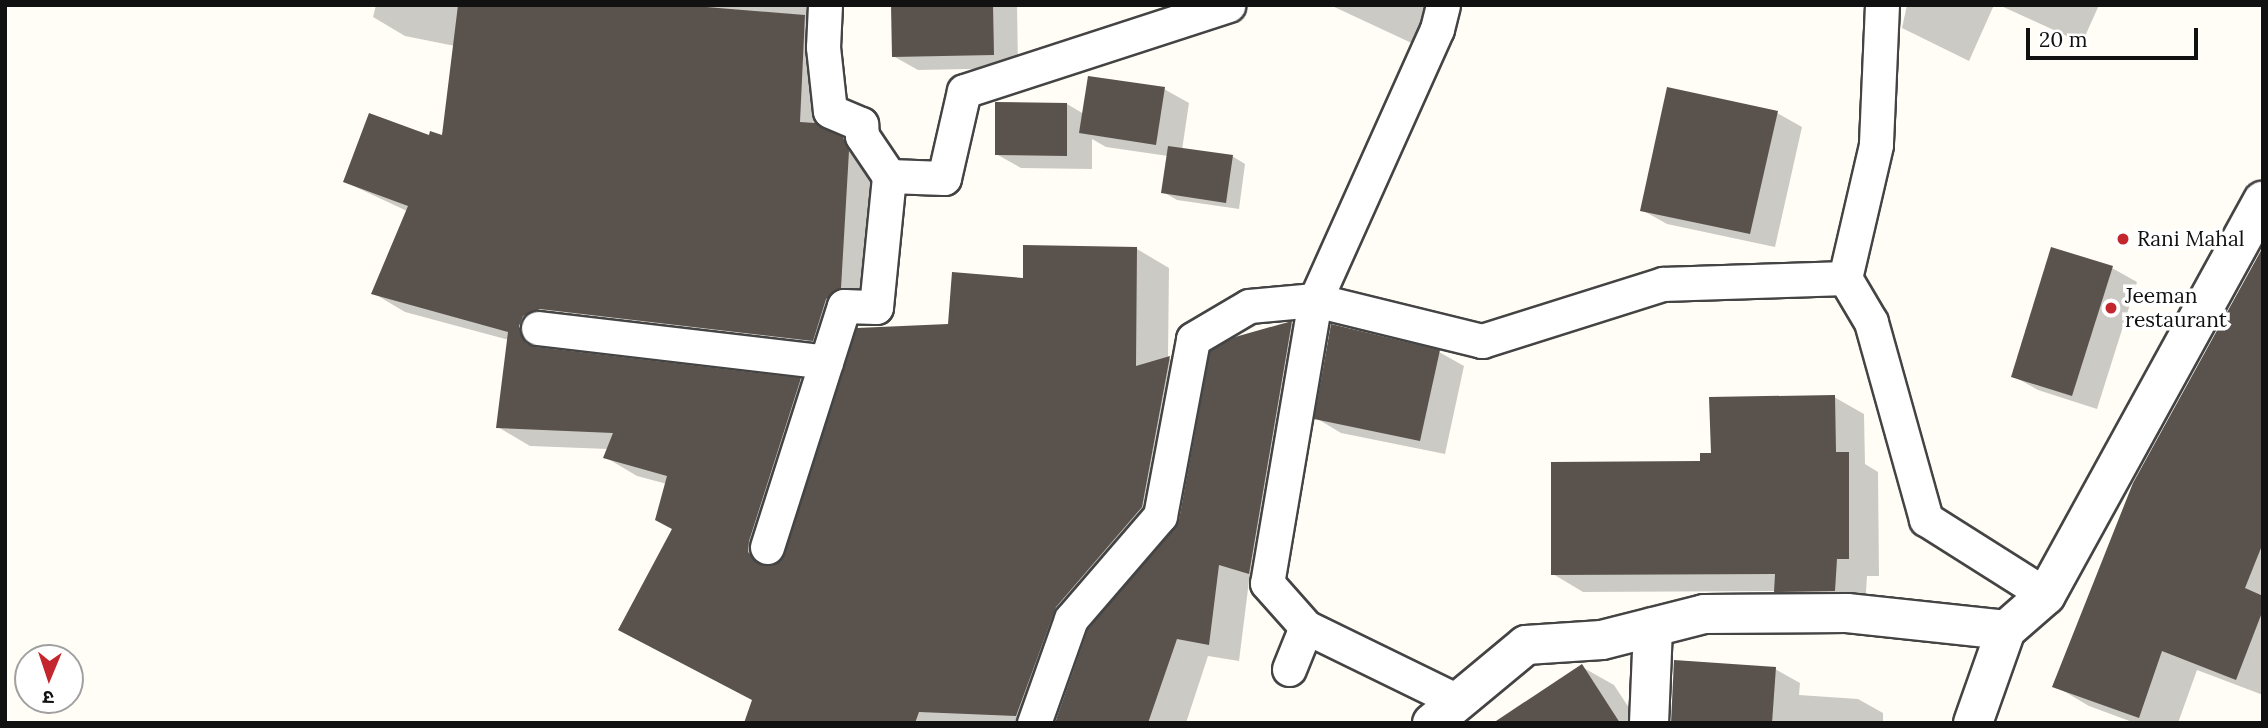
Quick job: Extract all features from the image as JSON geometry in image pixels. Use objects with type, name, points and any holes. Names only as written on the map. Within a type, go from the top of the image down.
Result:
[{"type":"street","points":[[1973,723],[2006,630],[2046,595],[2263,201]]},
{"type":"street","points":[[1444,711],[1526,645],[1602,640],[1704,614],[1847,613],[2006,630]]},
{"type":"street","points":[[1649,723],[1653,627]]},
{"type":"lane","points":[[767,547],[844,306],[876,307],[889,176],[862,136],[861,124],[830,111],[823,47],[825,5]]},
{"type":"lane","points":[[889,176],[944,178],[964,90],[1228,5]]},
{"type":"lane","points":[[1443,5],[1437,29],[1315,300],[1267,583],[1306,627],[1444,711]]},
{"type":"lane","points":[[1882,5],[1876,145],[1845,278],[1871,322],[1926,519],[2046,595]]},
{"type":"lane","points":[[1034,723],[1071,619],[1160,516],[1193,339],[1249,306],[1315,300],[1482,341],[1663,284],[1845,278]]},
{"type":"lane","points":[[538,328],[826,362]]},
{"type":"lane","points":[[1289,669],[1306,627]]},
{"type":"building","points":[[458,5],[682,5],[805,15],[800,122],[815,123],[843,137],[849,151],[841,288],[826,299],[813,341],[540,309],[523,316],[519,326],[526,343],[536,347],[801,378],[749,541],[748,552],[761,565],[772,566],[785,553],[857,328],[948,324],[952,272],[1023,278],[1023,245],[1137,247],[1136,366],[1170,356],[1142,507],[1056,607],[1016,716],[919,712],[915,723],[744,723],[752,700],[618,630],[672,529],[655,520],[667,476],[603,458],[613,433],[496,428],[508,332],[371,294],[408,206],[343,182],[369,113],[429,135],[430,131],[442,135]]},
{"type":"building","points":[[891,5],[993,5],[994,55],[892,57]]},
{"type":"building","points":[[1088,76],[1165,87],[1156,145],[1079,133]]},
{"type":"building","points":[[1667,87],[1778,111],[1750,234],[1640,211]]},
{"type":"building","points":[[995,102],[1067,103],[1067,156],[995,155]]},
{"type":"building","points":[[1168,146],[1233,155],[1226,203],[1161,193]]},
{"type":"building","points":[[2051,247],[2113,266],[2072,396],[2011,377]]},
{"type":"building","points":[[2263,247],[2263,543],[2245,588],[2263,596],[2263,610],[2236,680],[2162,651],[2139,718],[2052,687],[2133,483]]},
{"type":"building","points":[[1292,321],[1249,574],[1219,565],[1209,645],[1177,639],[1148,723],[1055,723],[1088,629],[1179,520],[1210,351],[1235,337]]},
{"type":"building","points":[[1331,324],[1440,350],[1420,441],[1314,419]]},
{"type":"building","points":[[1835,395],[1836,452],[1849,452],[1849,559],[1837,559],[1835,591],[1774,592],[1775,574],[1551,575],[1551,462],[1700,461],[1700,453],[1711,453],[1709,397]]},
{"type":"building","points":[[1674,660],[1776,667],[1772,723],[1671,723]]},
{"type":"building","points":[[1582,664],[1620,723],[1493,723]]},
{"type":"place","name":"Rani Mahal","points":[[2123,239]]},
{"type":"place","name":"Jeeman restaurant","points":[[2111,308]]}]
